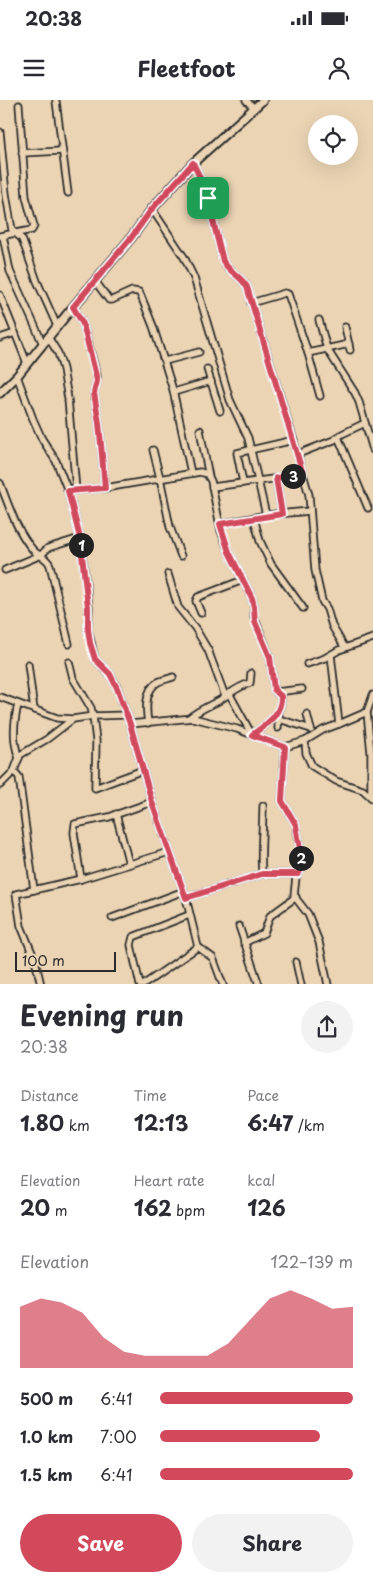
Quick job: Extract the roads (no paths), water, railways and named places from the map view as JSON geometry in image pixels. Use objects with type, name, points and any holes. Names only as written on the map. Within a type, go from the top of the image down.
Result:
[{"type":"street","points":[[246,100],[254,108]]},
{"type":"street","points":[[0,394],[131,238],[152,209],[193,163],[263,100]]},
{"type":"street","points":[[56,101],[68,192]]},
{"type":"street","points":[[19,105],[26,197],[34,226],[32,230],[2,236],[10,271],[43,344]]},
{"type":"street","points":[[0,132],[6,194],[12,230],[22,239],[37,281],[57,326]]},
{"type":"street","points":[[22,153],[62,151]]},
{"type":"street","points":[[193,163],[205,188],[223,261],[226,267],[244,283],[294,440],[309,494],[315,570],[322,601],[332,626],[345,648]]},
{"type":"street","points":[[152,209],[184,257],[194,278],[230,400],[244,426],[251,449],[266,516]]},
{"type":"street","points":[[94,281],[109,300],[132,291],[138,292],[153,326],[165,361],[174,392],[191,473]]},
{"type":"street","points":[[251,303],[288,294],[320,396]]},
{"type":"street","points":[[0,295],[27,364]]},
{"type":"street","points":[[73,307],[83,324],[97,381],[94,393],[99,423],[105,488]]},
{"type":"street","points":[[319,320],[327,349],[355,393],[373,450]]},
{"type":"street","points":[[308,353],[350,347],[345,326]]},
{"type":"street","points":[[0,338],[15,333]]},
{"type":"street","points":[[48,337],[58,353],[63,369],[68,399],[76,490]]},
{"type":"street","points":[[165,361],[199,352]]},
{"type":"street","points":[[206,369],[220,411]]},
{"type":"street","points":[[17,376],[32,419],[56,461],[68,491],[80,538],[88,607],[88,629],[95,659],[110,674],[127,715],[152,802],[184,891],[198,947],[213,958],[223,984]]},
{"type":"street","points":[[174,392],[210,382]]},
{"type":"street","points":[[298,454],[334,440],[365,424]]},
{"type":"street","points":[[200,430],[220,524],[229,552],[254,607],[255,622],[270,657],[273,685],[276,692],[281,696],[278,728]]},
{"type":"street","points":[[338,437],[368,508]]},
{"type":"street","points":[[243,483],[236,456],[239,451],[294,440]]},
{"type":"street","points":[[152,450],[170,527],[180,556]]},
{"type":"street","points":[[68,491],[105,488],[191,473],[205,472],[209,477]]},
{"type":"street","points":[[212,487],[303,474]]},
{"type":"street","points":[[276,478],[282,514]]},
{"type":"street","points":[[0,483],[19,531],[34,551],[45,557],[50,564],[69,644]]},
{"type":"street","points":[[220,524],[310,511]]},
{"type":"street","points":[[254,518],[260,541],[271,564],[303,608]]},
{"type":"street","points":[[5,570],[41,555],[48,548],[80,538]]},
{"type":"street","points":[[168,574],[178,606],[195,628],[208,650],[227,694],[252,735]]},
{"type":"street","points":[[201,613],[196,602],[198,596],[243,580]]},
{"type":"street","points":[[307,664],[373,638]]},
{"type":"street","points":[[331,654],[339,724]]},
{"type":"street","points":[[69,662],[73,678],[91,708],[96,741],[95,788],[143,770]]},
{"type":"street","points":[[28,664],[34,710]]},
{"type":"street","points":[[189,718],[197,711],[237,687],[250,683],[251,672]]},
{"type":"street","points":[[148,723],[146,707],[149,693],[157,682],[173,678]]},
{"type":"street","points":[[276,692],[302,689]]},
{"type":"street","points":[[372,798],[371,753],[367,712],[373,695]]},
{"type":"street","points":[[0,697],[57,718],[73,719],[92,716],[127,715]]},
{"type":"street","points":[[18,704],[13,732],[15,749],[19,758]]},
{"type":"street","points":[[252,735],[279,712]]},
{"type":"street","points":[[130,724],[189,718],[237,729],[285,747],[305,741],[312,732],[339,724],[367,712]]},
{"type":"street","points":[[307,714],[312,732]]},
{"type":"street","points":[[0,785],[14,771],[20,755],[48,739],[73,719]]},
{"type":"street","points":[[279,719],[312,732]]},
{"type":"street","points":[[305,741],[306,753],[312,766],[336,781],[363,790],[372,798]]},
{"type":"street","points":[[285,747],[282,801],[296,825],[301,855],[300,871],[296,877],[296,897],[308,914],[319,942],[328,984]]},
{"type":"street","points":[[14,771],[19,778],[34,890]]},
{"type":"street","points":[[81,879],[74,833],[75,824],[116,814],[152,802]]},
{"type":"street","points":[[262,874],[260,856],[263,844],[263,806]]},
{"type":"street","points":[[116,814],[129,864]]},
{"type":"street","points":[[42,984],[35,960],[21,926],[16,894],[81,879],[169,852]]},
{"type":"street","points":[[186,898],[262,874],[298,874]]},
{"type":"street","points":[[112,918],[184,891]]},
{"type":"street","points":[[244,943],[264,933],[270,916],[296,897]]},
{"type":"street","points":[[189,915],[133,937],[130,945],[142,984],[198,947]]},
{"type":"street","points":[[239,926],[259,984]]},
{"type":"street","points":[[296,962],[301,984]]}]
